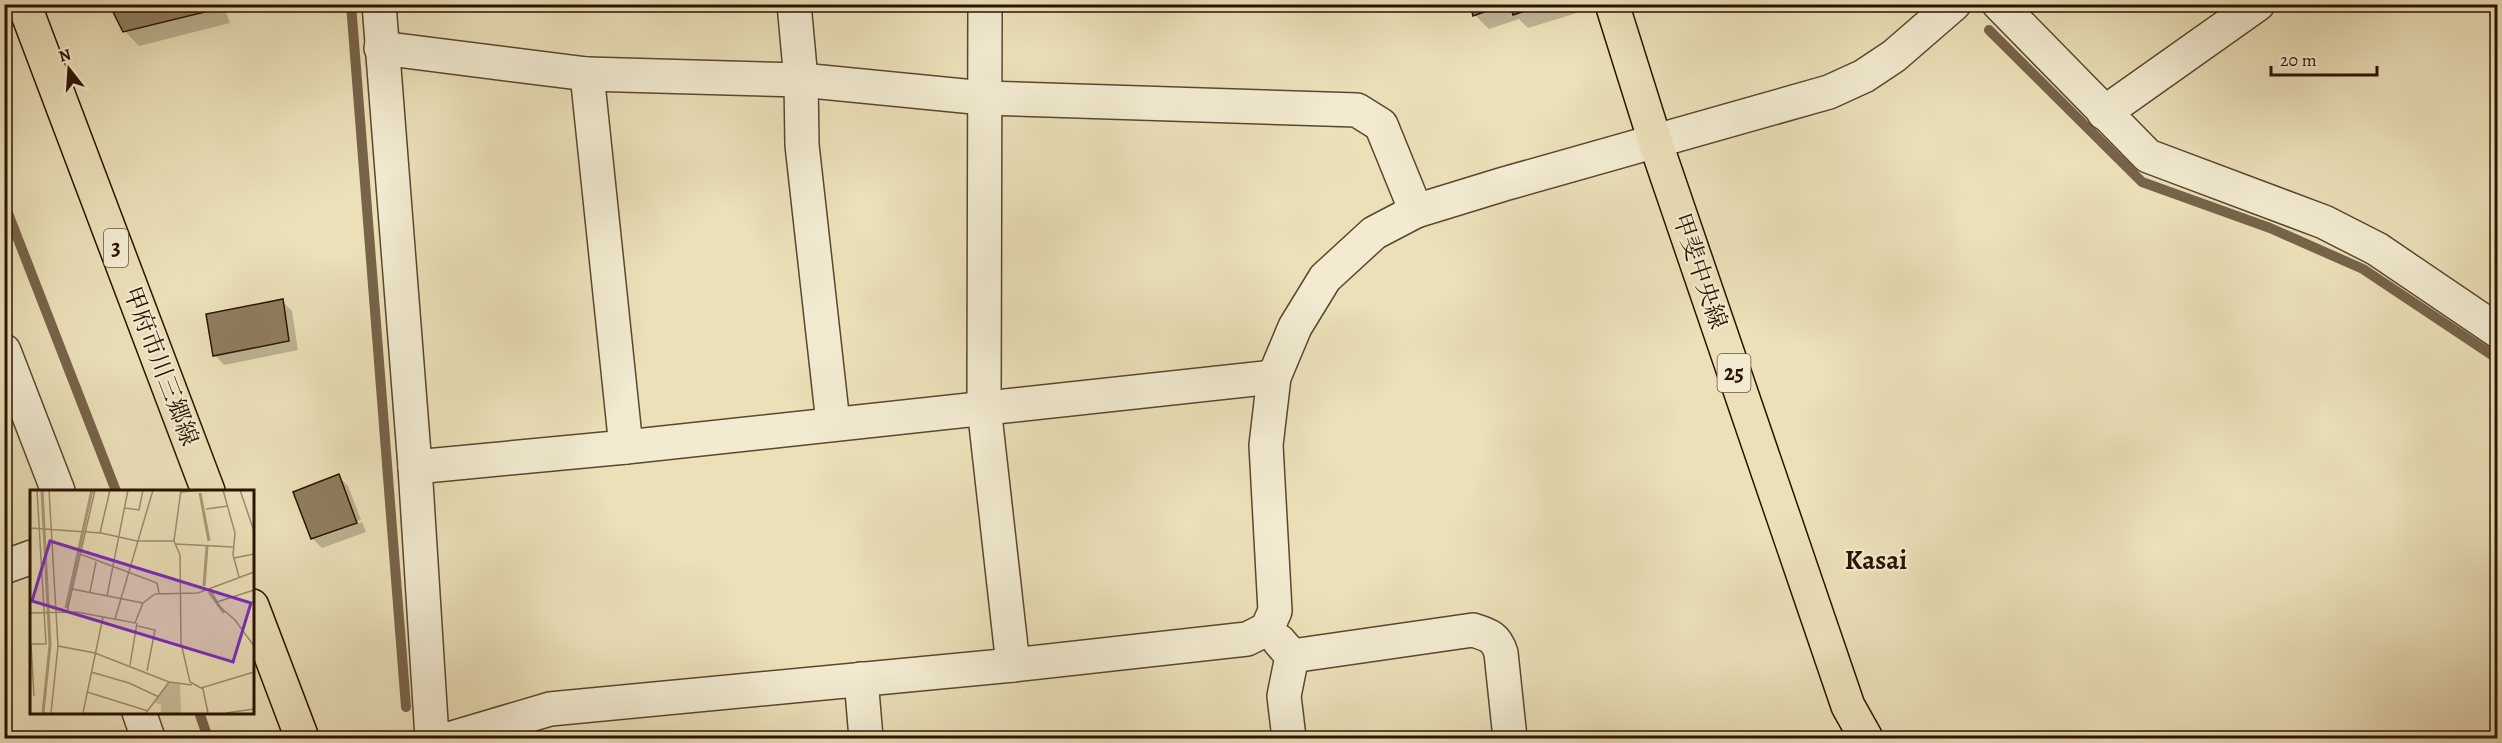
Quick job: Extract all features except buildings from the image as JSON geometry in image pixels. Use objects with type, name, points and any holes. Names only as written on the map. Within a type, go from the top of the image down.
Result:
[{"type":"main road","name":"甲府市川三郷線","points":[[24,4],[208,490]]},
{"type":"main road","name":"甲斐中央線","points":[[1612,4],[1655,141],[1848,706],[1866,738]]},
{"type":"main road","points":[[254,611],[302,738]]},
{"type":"street","points":[[379,4],[415,467],[432,738]]},
{"type":"street","points":[[794,4],[801,80],[802,146],[833,423]]},
{"type":"street","points":[[985,4],[984,408],[1012,665]]},
{"type":"street","points":[[452,738],[550,710],[1012,665],[1247,639],[1267,629],[1275,611],[1266,446],[1274,377],[1295,327],[1325,279],[1374,233],[1416,211],[1829,93],[1864,76],[1894,57],[1954,4]]},
{"type":"street","points":[[1999,4],[2148,156],[2324,222],[2377,249],[2498,331]]},
{"type":"street","points":[[2104,113],[2258,4]]},
{"type":"street","points":[[381,48],[587,74],[801,80],[984,98],[1357,110],[1381,125],[1416,211]]},
{"type":"street","points":[[587,74],[626,447]]},
{"type":"street","points":[[4,351],[58,490]]},
{"type":"street","points":[[415,467],[626,447],[1274,377]]},
{"type":"street","points":[[4,567],[30,558]]},
{"type":"street","points":[[1267,629],[1292,656]]},
{"type":"street","points":[[1292,656],[1473,630],[1490,635],[1497,642],[1501,653],[1510,738]]},
{"type":"street","points":[[1289,738],[1284,696],[1292,656]]},
{"type":"street","points":[[861,679],[866,738]]},
{"type":"street","points":[[139,713],[148,738]]},
{"type":"waterway","points":[[351,4],[406,707]]},
{"type":"waterway","points":[[1989,30],[2142,182],[2270,228],[2363,269],[2498,359]]},
{"type":"waterway","points":[[4,203],[116,490]]},
{"type":"waterway","points":[[199,713],[208,738]]},
{"type":"district","name":"Kasai","points":[[1876,560]]}]
